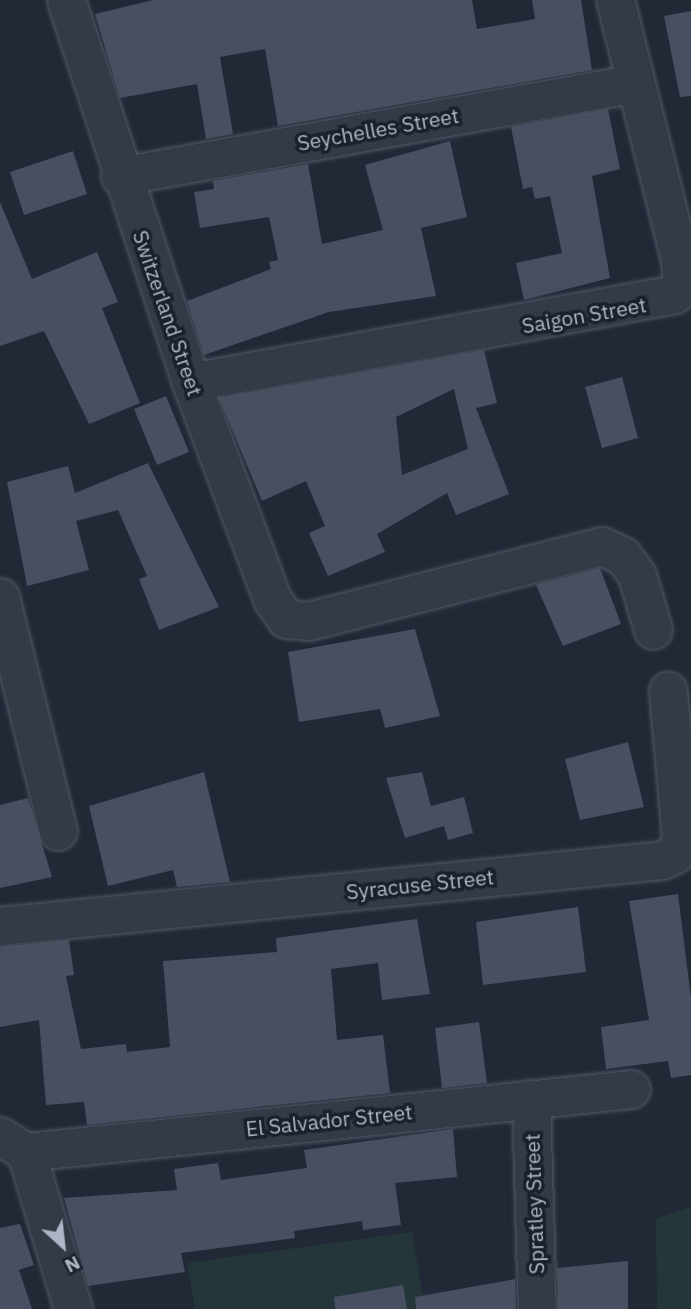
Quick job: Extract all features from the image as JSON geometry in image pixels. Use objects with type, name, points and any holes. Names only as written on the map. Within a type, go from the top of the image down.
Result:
[{"type":"street","name":"Switzerland Street","points":[[66,0],[120,176],[191,382],[272,599],[286,619],[308,621],[602,546],[623,556],[637,575],[653,630]]},
{"type":"street","name":"Saigon Street","points":[[191,382],[674,294],[683,273],[615,0]]},
{"type":"street","name":"Seychelles Street","points":[[120,176],[636,83]]},
{"type":"street","points":[[0,597],[58,831]]},
{"type":"street","name":"Syracuse Street","points":[[0,926],[662,860],[675,854],[681,838],[668,691]]},
{"type":"street","name":"El Salvador Street","points":[[13,1144],[631,1089]]},
{"type":"street","name":"Spratley Street","points":[[531,1099],[537,1309]]},
{"type":"street","points":[[13,1144],[73,1309]]},
{"type":"shaded area","points":[[691,1207],[691,1309],[657,1309],[656,1218]]},
{"type":"shaded area","points":[[412,1232],[425,1309],[195,1309],[187,1263]]},
{"type":"building","points":[[153,0],[472,0],[477,29],[535,19],[532,0],[581,0],[592,70],[278,126],[265,49],[220,57],[233,134],[206,139],[197,84],[120,98],[95,14]]},
{"type":"building","points":[[691,11],[691,96],[680,97],[664,16]]},
{"type":"building","points":[[608,109],[620,169],[592,176],[610,278],[524,300],[516,263],[562,253],[550,196],[535,199],[532,187],[523,189],[511,127]]},
{"type":"building","points":[[450,141],[467,217],[421,228],[436,296],[329,312],[204,355],[187,301],[271,269],[269,262],[278,260],[269,217],[200,228],[194,192],[214,189],[213,181],[308,164],[322,244],[383,230],[365,165]]},
{"type":"building","points":[[73,151],[87,194],[24,215],[10,172]]},
{"type":"building","points":[[0,202],[32,279],[97,252],[118,302],[102,308],[140,403],[89,424],[44,331],[0,346]]},
{"type":"building","points":[[484,350],[497,403],[476,408],[509,494],[456,515],[447,493],[377,534],[385,552],[328,576],[309,533],[325,526],[306,481],[262,501],[219,398]],"holes":[[[454,389],[468,449],[402,475],[396,417]]]},
{"type":"building","points":[[622,377],[638,438],[602,448],[585,387]]},
{"type":"building","points":[[166,396],[189,452],[157,465],[134,409]]},
{"type":"building","points":[[148,463],[219,607],[159,630],[139,579],[147,576],[118,510],[76,521],[89,570],[27,586],[7,482],[68,466],[75,493]]},
{"type":"building","points":[[600,568],[621,624],[563,646],[536,585]]},
{"type":"building","points":[[415,629],[440,716],[385,728],[380,709],[299,722],[288,652]]},
{"type":"building","points":[[628,742],[644,807],[580,820],[565,759]]},
{"type":"building","points":[[204,772],[230,882],[177,887],[173,870],[108,886],[89,806]]},
{"type":"building","points":[[422,772],[431,806],[464,797],[473,833],[448,840],[444,826],[405,838],[386,778]]},
{"type":"building","points":[[28,798],[52,877],[0,888],[0,805]]},
{"type":"building","points":[[678,894],[691,998],[691,1075],[671,1078],[668,1061],[606,1069],[601,1027],[649,1020],[629,901]]},
{"type":"building","points":[[578,907],[586,972],[483,985],[476,922]]},
{"type":"building","points":[[417,919],[430,994],[382,1000],[378,963],[331,969],[337,1040],[383,1035],[390,1093],[87,1125],[84,1102],[46,1105],[39,1020],[0,1027],[0,947],[69,940],[74,975],[66,976],[81,1049],[126,1044],[127,1052],[170,1047],[163,961],[277,952],[276,938]]},
{"type":"building","points":[[479,1022],[487,1083],[442,1088],[435,1028]]},
{"type":"building","points":[[453,1129],[457,1177],[395,1183],[401,1225],[363,1230],[362,1221],[294,1231],[295,1238],[181,1253],[185,1272],[88,1286],[64,1198],[177,1190],[174,1169],[218,1163],[221,1180],[307,1168],[304,1150]]},
{"type":"building","points":[[20,1224],[34,1265],[19,1270],[32,1309],[0,1309],[0,1228]]},
{"type":"building","points":[[628,1261],[628,1309],[558,1309],[557,1268]]},
{"type":"building","points":[[515,1279],[516,1309],[416,1309],[415,1297]]},
{"type":"building","points":[[403,1285],[407,1309],[335,1309],[334,1297]]}]
